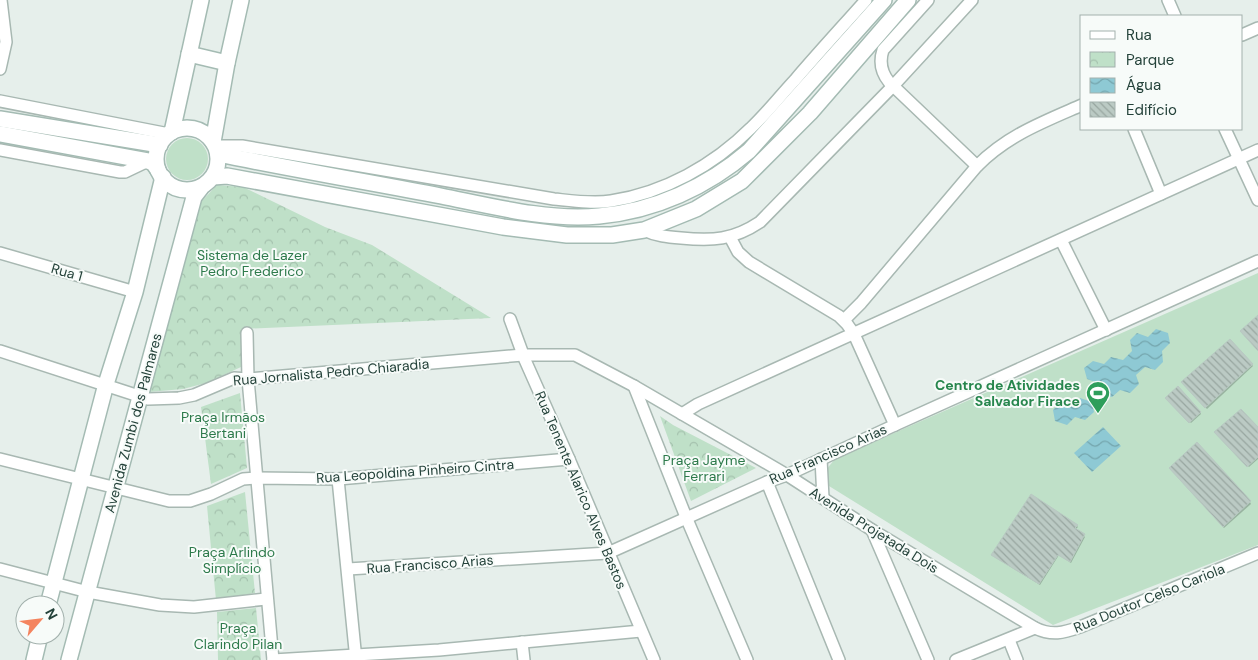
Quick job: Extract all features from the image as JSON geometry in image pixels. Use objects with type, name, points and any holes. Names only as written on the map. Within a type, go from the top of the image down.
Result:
[{"type":"main road","points":[[50,595],[106,384],[135,292],[156,161],[167,137],[201,0]]},
{"type":"main road","points":[[0,134],[156,169],[168,184],[176,188],[184,190],[200,188],[213,177],[217,170],[216,147],[226,63],[241,0]]},
{"type":"main road","points":[[0,119],[167,137],[184,128],[198,130],[205,134],[216,147],[504,208],[559,216],[598,216],[641,210],[679,196],[728,169],[749,151],[884,0]]},
{"type":"main road","points":[[213,177],[227,176],[503,227],[548,233],[612,235],[644,230],[696,210],[742,181],[810,113],[872,44],[908,0]]},
{"type":"main road","points":[[189,54],[226,63]]},
{"type":"main road","name":"Avenida Zumbi dos Palmares","points":[[69,660],[194,197],[200,188]]},
{"type":"main road","points":[[34,660],[38,645]]},
{"type":"street","points":[[0,69],[6,42],[1,0]]},
{"type":"street","points":[[216,147],[242,146],[554,199],[586,202],[627,198],[658,189],[693,173],[720,155],[751,128],[866,0]]},
{"type":"street","points":[[928,0],[883,50],[881,55],[882,71],[893,86],[978,166]]},
{"type":"street","points":[[644,230],[655,236],[709,240],[730,237],[750,229],[768,215],[893,86],[972,0]]},
{"type":"street","points":[[1168,0],[1176,15]]},
{"type":"street","points":[[872,44],[909,20]]},
{"type":"street","points":[[1243,35],[1258,28]]},
{"type":"street","points":[[0,101],[167,137]]},
{"type":"street","points":[[844,320],[989,154],[1010,138],[1080,106]]},
{"type":"street","points":[[1134,130],[1161,194]]},
{"type":"street","points":[[1225,130],[1258,200]]},
{"type":"street","points":[[0,150],[120,172],[156,169]]},
{"type":"street","points":[[682,414],[698,404],[1258,150]]},
{"type":"street","points":[[730,237],[738,252],[749,262],[844,320],[854,334],[895,424]]},
{"type":"street","points":[[1061,240],[1106,330]]},
{"type":"street","name":"Rua 1","points":[[0,253],[135,292]]},
{"type":"street","name":"Rua Francisco Arias","points":[[348,570],[608,553],[767,482],[787,476],[895,424],[1258,261]]},
{"type":"street","name":"Rua Tenente Alarico Alves Bastos","points":[[510,319],[523,355],[569,458],[654,660]]},
{"type":"street","points":[[247,333],[248,379],[272,660],[440,655],[522,642],[641,631]]},
{"type":"street","name":"Rua Jornalista Pedro Chiaradia","points":[[0,351],[148,399],[194,396],[234,378],[248,379],[523,355]]},
{"type":"street","name":"Avenida Projetada Dois","points":[[523,355],[575,355],[634,386],[787,476],[872,530],[1035,628]]},
{"type":"street","points":[[634,386],[686,518],[747,660]]},
{"type":"street","name":"Rua Leopoldina Pinheiro Cintra","points":[[0,459],[169,501],[190,501],[211,494],[243,479],[338,479],[569,458]]},
{"type":"street","points":[[822,459],[823,498]]},
{"type":"street","points":[[338,479],[356,657]]},
{"type":"street","points":[[767,482],[839,660]]},
{"type":"street","points":[[872,530],[928,660]]},
{"type":"street","name":"Rua Doutor Celso Cariola","points":[[1035,628],[1046,633],[1066,632],[1258,554]]},
{"type":"street","points":[[0,569],[131,601],[194,607],[266,599]]},
{"type":"street","points":[[956,660],[1035,628]]},
{"type":"street","points":[[1008,640],[1017,660]]},
{"type":"street","points":[[522,642],[524,660]]},
{"type":"green space","points":[[187,138],[202,144],[208,159],[202,174],[187,180],[172,174],[166,159],[172,144]]},
{"type":"green space","name":"Sistema de Lazer Pedro Frederico","points":[[217,185],[243,187],[325,227],[372,245],[491,318],[241,329],[241,367],[206,383],[183,389],[149,392],[200,203]]},
{"type":"green space","name":"Centro de Atividades Salvador Firace","points":[[1258,273],[1258,545],[1053,625],[829,486],[825,475],[835,459]]},
{"type":"green space","name":"Praça Irmãos Bertani","points":[[240,393],[247,468],[211,484],[201,407]]},
{"type":"green space","name":"Praça Jayme Ferrari","points":[[660,416],[673,425],[756,468],[691,501]]},
{"type":"green space","name":"Praça Arlindo Simplício","points":[[245,492],[255,593],[216,600],[207,506]]},
{"type":"green space","name":"Praça Clarindo Pilan","points":[[256,608],[261,660],[218,660],[217,612]]},
{"type":"water","points":[[1156,329],[1168,333],[1170,343],[1162,351],[1163,362],[1155,370],[1145,367],[1136,375],[1139,384],[1130,393],[1120,390],[1112,397],[1100,393],[1098,383],[1087,379],[1084,368],[1093,361],[1104,364],[1111,357],[1123,360],[1132,351],[1130,340],[1137,333],[1148,337]]},
{"type":"water","points":[[1080,398],[1092,402],[1094,412],[1085,420],[1075,417],[1067,425],[1055,421],[1053,410],[1061,402],[1073,406]]},
{"type":"water","points":[[1103,427],[1121,446],[1092,472],[1074,453]]},
{"type":"building","points":[[1258,315],[1258,351],[1240,331]]},
{"type":"building","points":[[1230,339],[1253,364],[1205,408],[1181,382]]},
{"type":"building","points":[[1178,386],[1201,412],[1189,423],[1165,398]]},
{"type":"building","points":[[1241,409],[1258,427],[1258,457],[1247,467],[1214,432]]},
{"type":"building","points":[[1197,442],[1251,501],[1223,527],[1169,468]]},
{"type":"building","points":[[1031,494],[1078,525],[1075,528],[1085,534],[1070,562],[1058,555],[1039,584],[991,555]]},
{"type":"place","name":"Centro de Atividades Salvador Firace","points":[[1098,414]]}]
